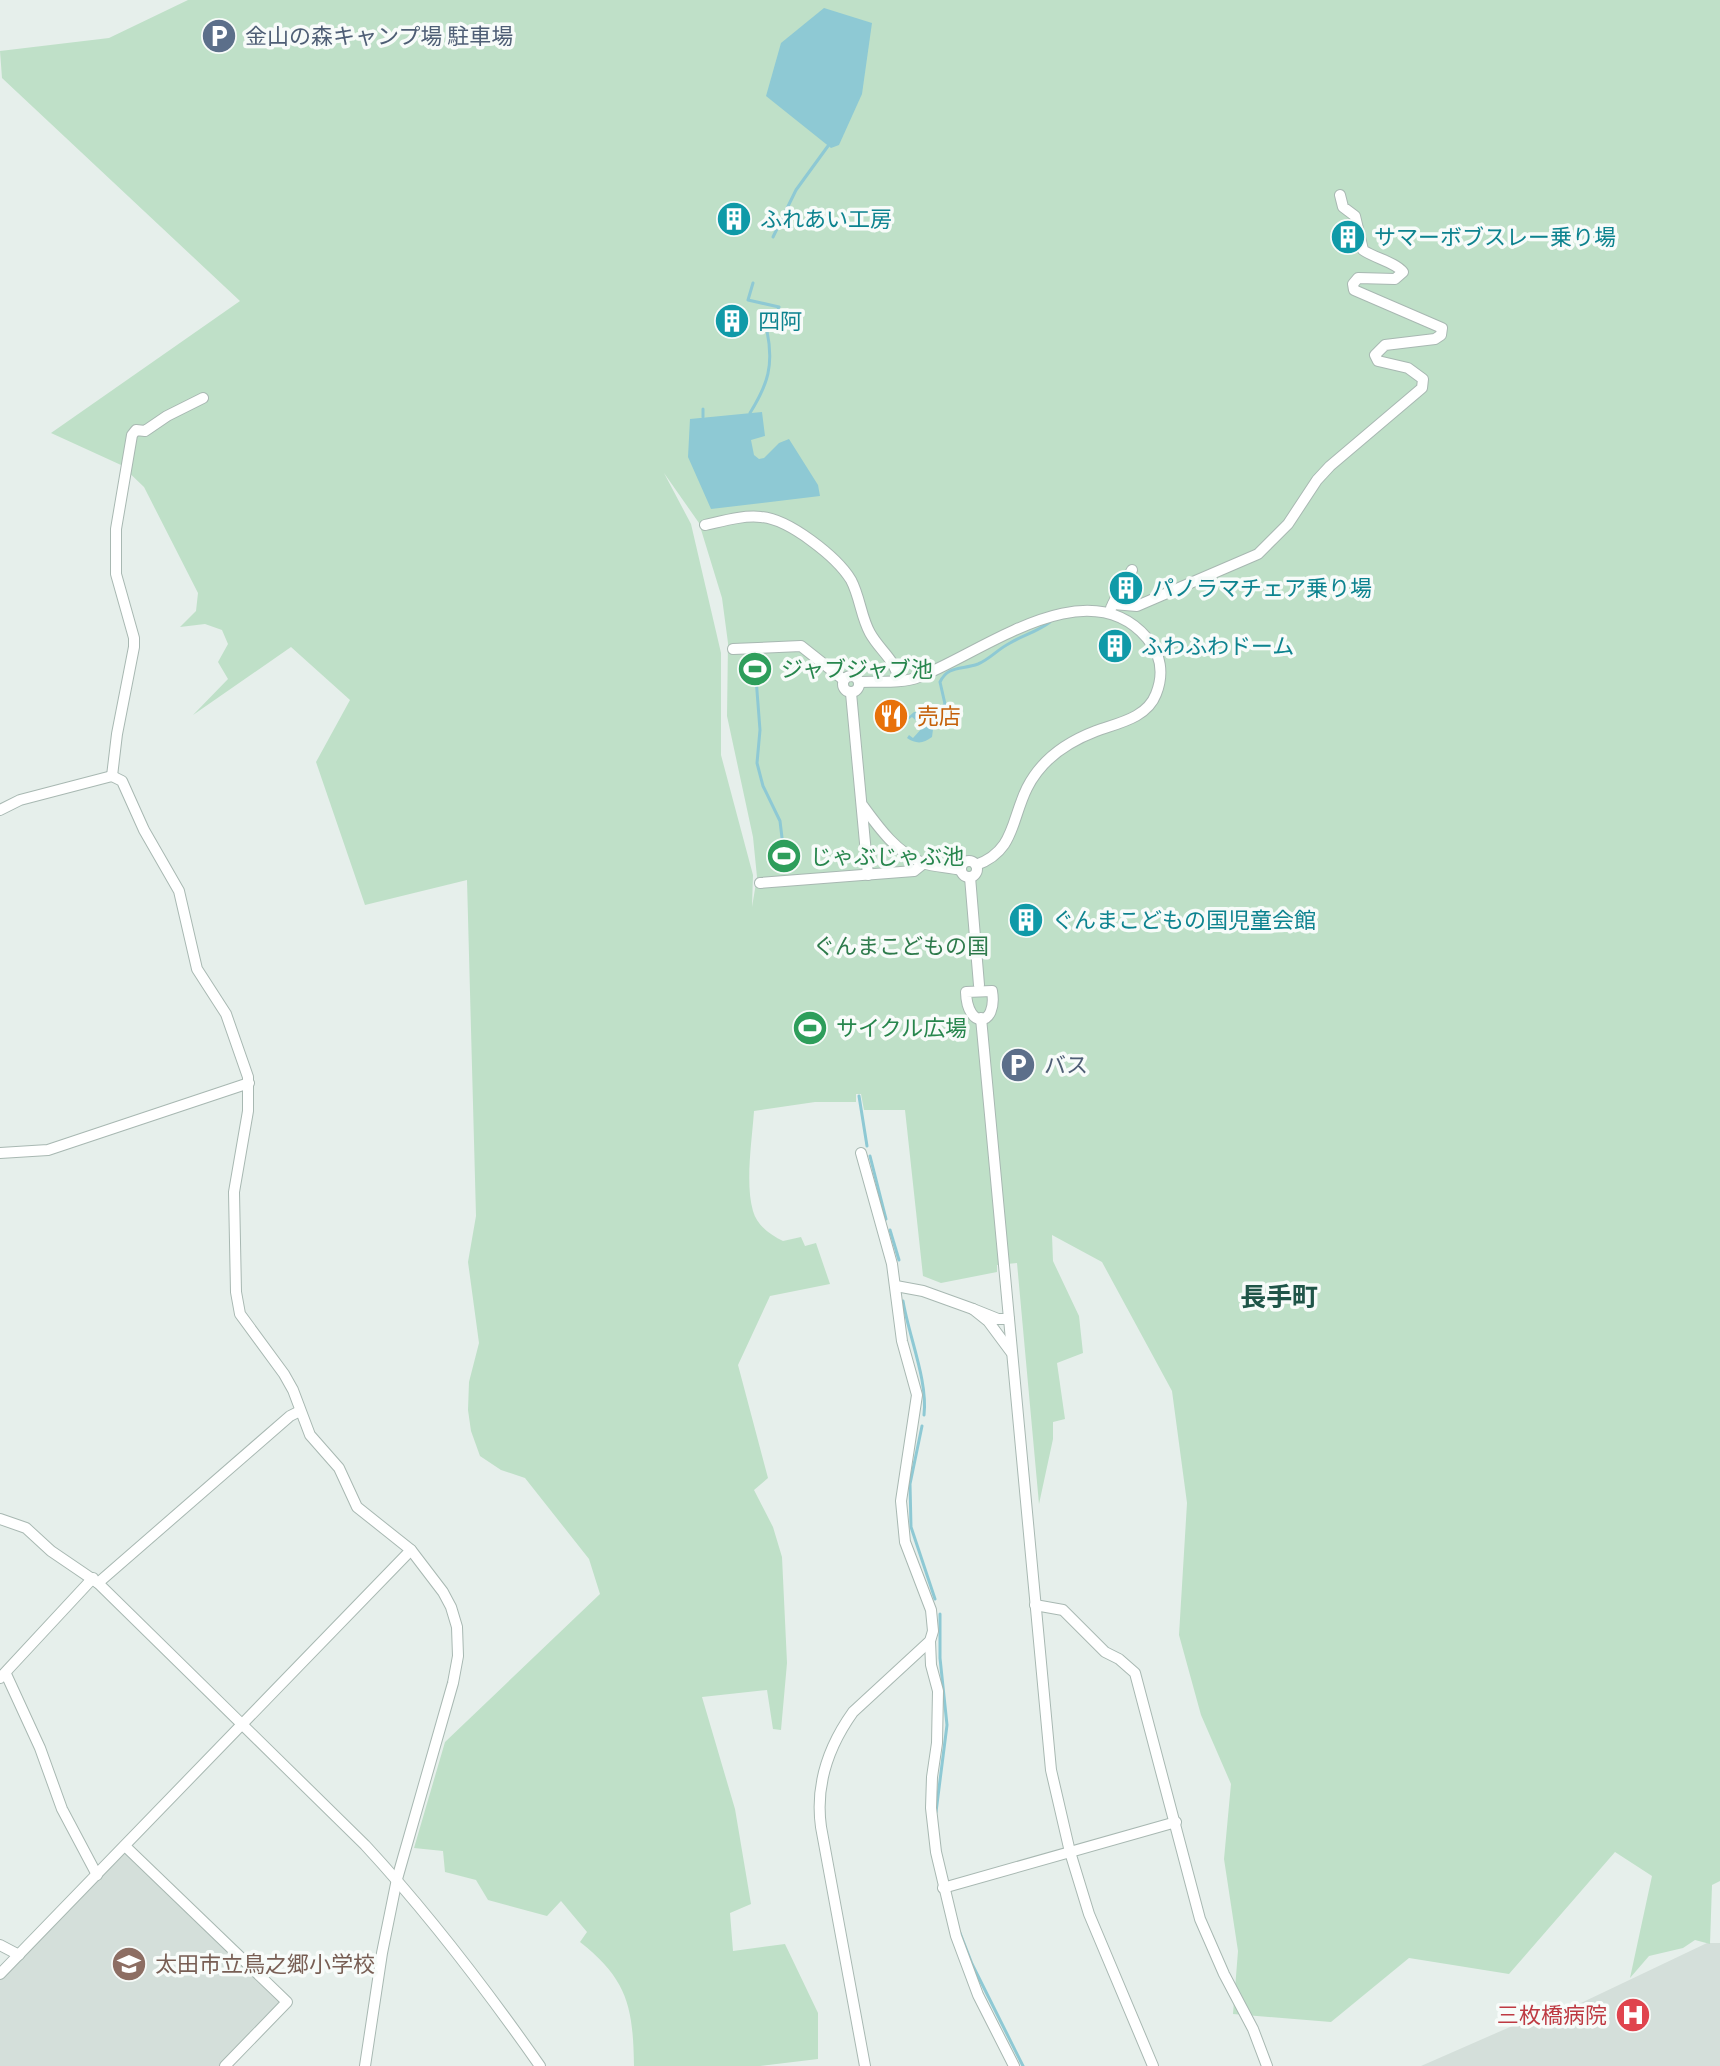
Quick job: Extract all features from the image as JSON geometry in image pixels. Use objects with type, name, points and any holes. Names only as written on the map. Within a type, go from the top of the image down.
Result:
[{"type":"street","points":[[844,680],[851,676],[859,682],[920,677],[1045,618],[1088,609],[1137,606],[1258,554],[1288,524],[1330,466],[1422,388],[1423,379],[1414,370],[1378,361],[1375,355],[1385,345],[1435,339],[1441,335],[1442,328],[1354,290],[1353,284],[1358,278],[1395,279],[1403,272],[1399,267],[1363,250],[1355,216],[1343,207],[1340,195]]},
{"type":"street","points":[[112,776],[134,647],[116,574],[116,529],[132,435],[136,430],[145,431],[203,398]]},
{"type":"street","points":[[705,525],[760,517],[774,520],[819,547],[851,581],[870,634],[889,655],[899,680]]},
{"type":"street","points":[[1111,608],[1132,570]]},
{"type":"street","points":[[862,804],[887,837],[908,855],[924,863],[976,873],[976,865],[994,857],[1005,846],[1028,786],[1049,759],[1078,739],[1140,714],[1154,701],[1161,674],[1157,652],[1135,626],[1111,608]]},
{"type":"street","points":[[733,649],[801,646],[844,680]]},
{"type":"street","points":[[844,680],[843,688],[851,693]]},
{"type":"street","points":[[851,693],[857,690],[859,682]]},
{"type":"street","points":[[851,693],[868,875]]},
{"type":"street","points":[[0,810],[20,800],[112,776],[122,781],[144,830],[179,891],[197,969],[226,1014],[249,1083],[248,1111],[234,1192],[238,1307],[244,1321],[284,1374],[310,1435],[339,1468],[357,1507],[411,1550],[451,1607],[459,1639],[453,1683],[397,1879],[365,2066]]},
{"type":"street","points":[[760,883],[914,871],[924,863]]},
{"type":"street","points":[[965,873],[979,985]]},
{"type":"street","points":[[981,1018],[1051,1770],[1070,1852],[1089,1914],[1153,2066]]},
{"type":"street","points":[[0,1153],[48,1150],[249,1083]]},
{"type":"street","points":[[861,1153],[896,1286],[902,1341],[917,1395],[901,1493],[903,1527],[912,1563],[931,1610],[931,1665],[938,1691],[931,1808],[936,1852],[956,1936],[978,1995],[1014,2066]]},
{"type":"street","points":[[896,1286],[942,1297],[998,1319],[1009,1319]]},
{"type":"street","points":[[973,1309],[988,1321],[1013,1354]]},
{"type":"street","points":[[97,1875],[62,1809],[40,1748],[3,1676],[96,1581],[300,1411]]},
{"type":"street","points":[[0,1519],[26,1528],[51,1551],[96,1581],[244,1724],[397,1879],[540,2066]]},
{"type":"street","points":[[0,1974],[411,1550]]},
{"type":"street","points":[[1035,1605],[1063,1610],[1105,1652],[1130,1666],[1135,1673],[1200,1919],[1253,2029],[1267,2066]]},
{"type":"street","points":[[865,2066],[821,1827],[818,1791],[821,1776],[853,1712],[930,1641]]},
{"type":"street","points":[[943,1888],[1176,1822]]},
{"type":"street","points":[[126,1847],[287,2002],[225,2066]]},
{"type":"street","points":[[0,1945],[19,1955]]},
{"type":"shaded area","name":"太田市立鳥之郷小学校","points":[[126,1847],[287,2002],[225,2066],[0,2066],[0,1974]]},
{"type":"shaded area","name":"三枚橋病院","points":[[1707,1943],[1720,1943],[1720,2066],[1421,2066],[1510,2027],[1581,2003]]},
{"type":"green space","name":"ぐんまこどもの国","points":[[188,0],[1720,0],[1720,1881],[1712,1885],[1710,1944],[1695,1940],[1683,1948],[1649,1956],[1630,1978],[1652,1876],[1615,1852],[1509,1974],[1409,1958],[1331,2022],[1233,2014],[1238,1951],[1224,1859],[1231,1784],[1201,1715],[1179,1635],[1187,1503],[1172,1391],[1102,1262],[1052,1235],[1053,1261],[1079,1316],[1083,1353],[1057,1363],[1065,1419],[1053,1422],[1053,1439],[1039,1504],[1017,1263],[997,1265],[997,1272],[941,1283],[923,1276],[905,1110],[864,1110],[861,1094],[856,1094],[856,1102],[815,1102],[754,1111],[749,1175],[755,1216],[765,1229],[783,1241],[801,1237],[805,1246],[816,1243],[830,1284],[770,1296],[738,1365],[768,1478],[754,1490],[773,1527],[782,1557],[787,1663],[781,1730],[773,1729],[767,1690],[702,1697],[735,1809],[751,1904],[730,1913],[733,1951],[785,1944],[818,2013],[818,2059],[760,2066],[634,2066],[632,2027],[625,1996],[609,1969],[580,1942],[587,1932],[561,1901],[547,1916],[488,1900],[476,1880],[445,1872],[443,1851],[414,1848],[445,1742],[600,1594],[589,1559],[525,1478],[501,1470],[480,1456],[471,1431],[469,1382],[479,1343],[468,1262],[476,1216],[467,880],[365,905],[316,762],[350,700],[291,647],[193,715],[228,679],[218,662],[228,644],[222,630],[205,624],[180,627],[196,611],[198,593],[144,487],[121,465],[51,433],[240,301],[2,78],[0,51],[109,38]],"holes":[[[664,473],[699,523],[722,598],[728,643],[727,716],[753,837],[757,877],[752,907],[753,875],[721,755],[721,653],[691,524]]]},
{"type":"water","points":[[824,8],[872,23],[862,94],[839,145],[831,148],[766,96],[781,43]]},
{"type":"water","points":[[762,412],[765,436],[751,440],[754,455],[764,458],[779,443],[789,439],[818,485],[820,496],[711,509],[688,457],[690,419]]},
{"type":"water","name":"ジャブジャブ池","points":[[755,658],[762,661],[765,668],[762,675],[755,678],[748,675],[745,668],[748,661]]},
{"type":"water","points":[[914,712],[924,712],[934,722],[932,737],[926,741],[916,742],[907,738],[909,735],[913,738],[923,727],[912,717],[906,719]]},
{"type":"water","name":"じゃぶじゃぶ池","points":[[785,846],[793,849],[796,857],[793,865],[785,868],[777,865],[774,857],[777,849]]},
{"type":"waterway","points":[[773,237],[796,190],[828,146]]},
{"type":"waterway","points":[[750,413],[768,374],[770,354],[767,331],[779,307],[748,300],[753,283]]},
{"type":"waterway","points":[[703,409],[703,417]]},
{"type":"waterway","points":[[932,720],[945,704],[940,682],[947,673],[982,662],[1006,645],[1050,622]]},
{"type":"waterway","points":[[756,678],[760,730],[757,763],[763,786],[780,821],[783,846]]},
{"type":"waterway","points":[[859,1096],[867,1146]]},
{"type":"waterway","points":[[870,1156],[886,1219]]},
{"type":"waterway","points":[[890,1230],[899,1260]]},
{"type":"waterway","points":[[903,1301],[921,1373],[924,1415]]},
{"type":"waterway","points":[[922,1426],[910,1484],[911,1527],[935,1599]]},
{"type":"waterway","points":[[936,1812],[947,1725],[940,1658],[940,1614]]},
{"type":"waterway","points":[[960,1933],[972,1964],[1023,2066]]},
{"type":"place","name":"金山の森キャンプ場 駐車場","points":[[219,36]]},
{"type":"place","name":"ふれあい工房","points":[[734,219]]},
{"type":"place","name":"サマーボブスレー乗り場","points":[[1348,237]]},
{"type":"place","name":"四阿","points":[[732,321]]},
{"type":"place","name":"パノラマチェア乗り場","points":[[1126,588]]},
{"type":"place","name":"ふわふわドーム","points":[[1115,646]]},
{"type":"place","name":"ジャブジャブ池","points":[[755,669]]},
{"type":"place","name":"売店","points":[[891,716]]},
{"type":"place","name":"じゃぶじゃぶ池","points":[[784,856]]},
{"type":"place","name":"ぐんまこどもの国児童会館","points":[[1026,920]]},
{"type":"place","name":"サイクル広場","points":[[810,1028]]},
{"type":"place","name":"バス","points":[[1018,1065]]},
{"type":"place","name":"太田市立鳥之郷小学校","points":[[129,1964]]},
{"type":"place","name":"三枚橋病院","points":[[1633,2015]]},
{"type":"district","name":"長手町","points":[[1279,1297]]}]
